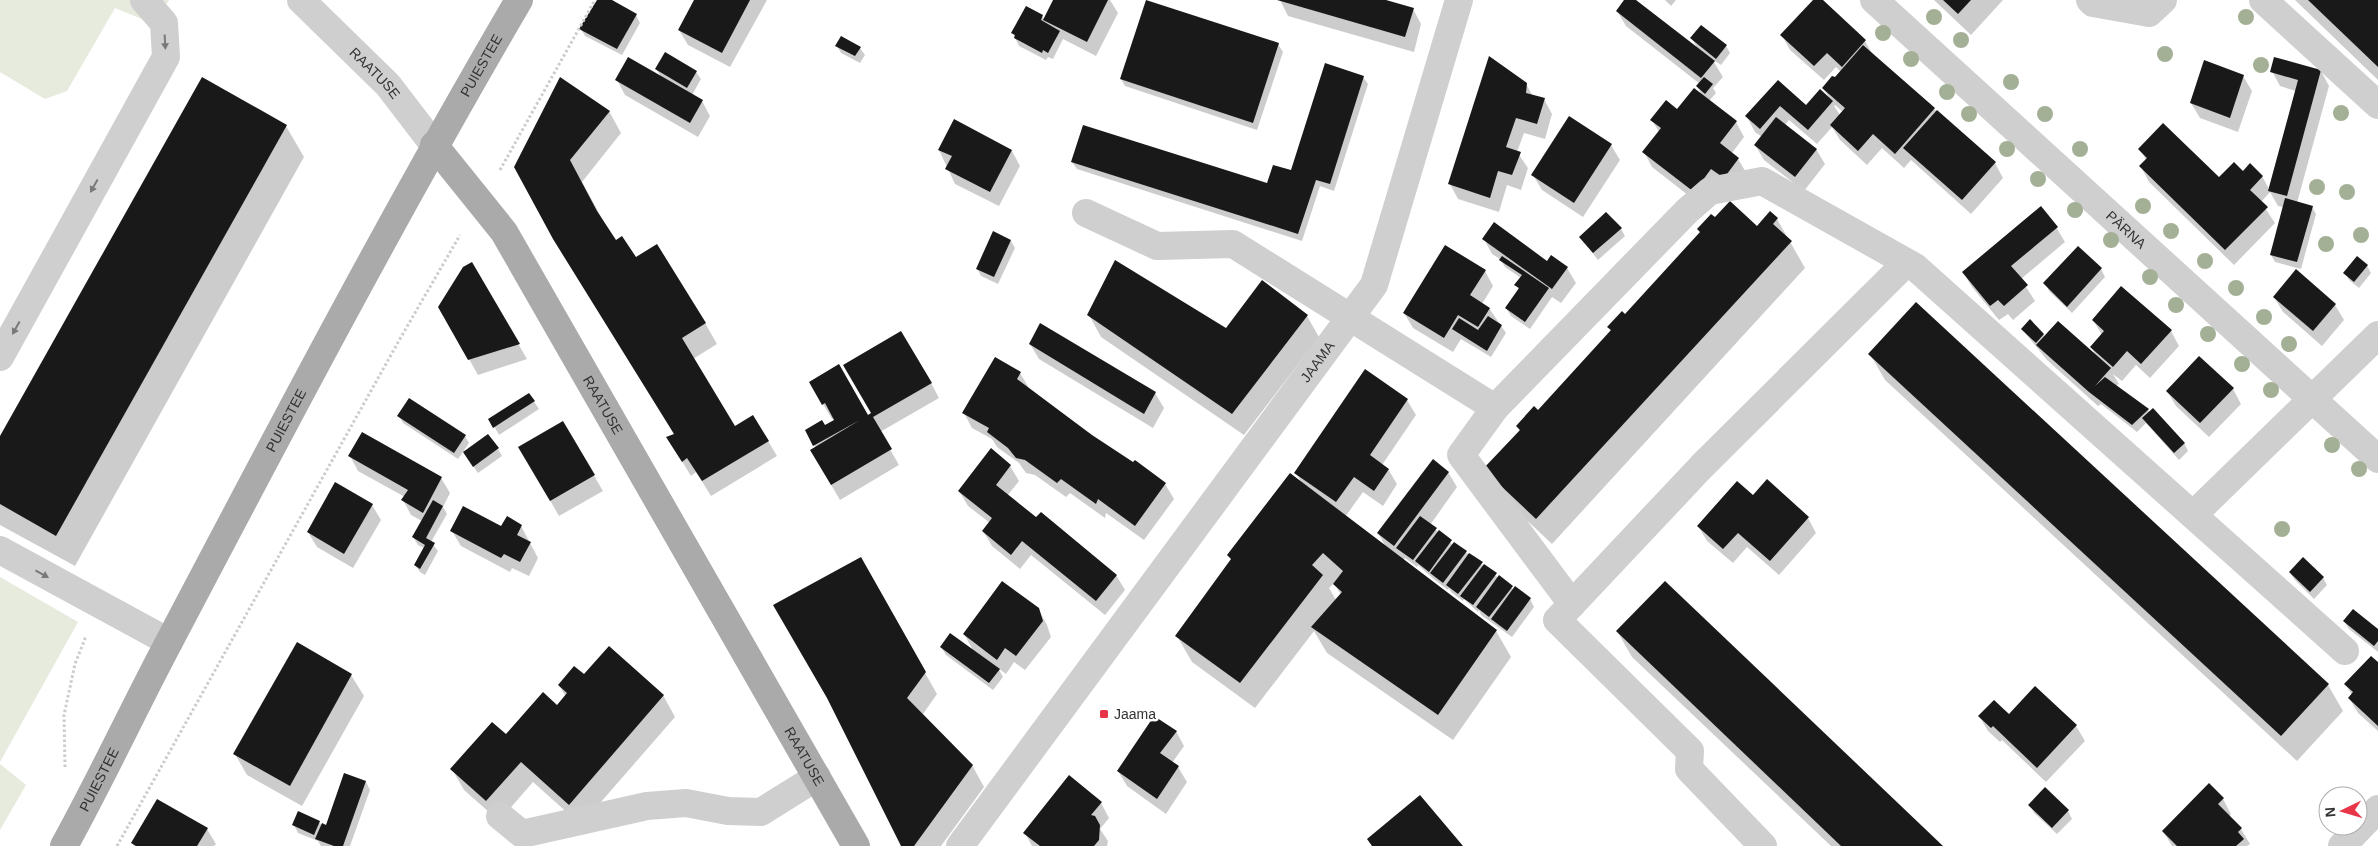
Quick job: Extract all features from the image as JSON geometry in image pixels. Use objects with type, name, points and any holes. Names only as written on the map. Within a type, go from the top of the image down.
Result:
[{"type":"main road","name":"PUIESTEE","points":[[64,846],[169,642],[434,145],[519,0]]},
{"type":"main road","name":"RAATUSE","points":[[434,145],[504,232],[856,846]]},
{"type":"street","points":[[0,358],[166,56],[164,23],[144,0]]},
{"type":"street","name":"RAATUSE","points":[[301,0],[388,85],[434,145]]},
{"type":"street","name":"JAAMA","points":[[960,846],[1374,285],[1459,0]]},
{"type":"street","name":"PÄRNA","points":[[1874,0],[2378,458]]},
{"type":"street","points":[[2090,0],[2093,3],[2149,13],[2163,0]]},
{"type":"street","points":[[2263,0],[2378,105]]},
{"type":"street","points":[[1572,604],[1461,456],[1495,408],[1687,211],[1710,191],[1762,182],[1915,268],[2346,651]]},
{"type":"street","points":[[1086,213],[1157,246],[1233,244],[1495,408]]},
{"type":"street","points":[[1763,846],[1689,769],[1690,751],[1557,620],[1702,466],[1906,262]]},
{"type":"street","points":[[2193,515],[2378,335]]},
{"type":"street","points":[[0,550],[99,606],[169,642]]},
{"type":"street","points":[[500,816],[529,840],[647,806],[686,803],[728,811],[762,812],[817,778]]},
{"type":"street","points":[[2342,846],[2378,809]]},
{"type":"path","points":[[117,846],[428,288],[480,202],[595,0]]},
{"type":"path","points":[[65,773],[64,715],[75,664],[99,606]]},
{"type":"shaded area","points":[[0,0],[169,0],[154,24],[115,8],[67,91],[45,99],[0,72]]},
{"type":"shaded area","points":[[0,577],[78,622],[0,762]]},
{"type":"shaded area","points":[[0,764],[26,785],[0,830]]},
{"type":"building","points":[[597,0],[612,0],[637,14],[617,49],[579,29]]},
{"type":"building","points":[[694,0],[750,0],[722,53],[678,30]]},
{"type":"building","points":[[1053,0],[1108,0],[1087,42],[1043,20]]},
{"type":"building","points":[[1146,0],[1279,43],[1253,123],[1120,79]]},
{"type":"building","points":[[1277,0],[1386,0],[1414,8],[1405,37]]},
{"type":"building","points":[[1624,0],[1636,0],[1715,61],[1701,78],[1616,11]]},
{"type":"building","points":[[1813,0],[1823,0],[1866,40],[1842,67],[1827,53],[1814,66],[1780,35]]},
{"type":"building","points":[[1943,0],[1971,0],[1958,14]]},
{"type":"building","points":[[2308,0],[2378,0],[2378,67]]},
{"type":"building","points":[[1026,6],[1043,15],[1041,20],[1060,31],[1048,53],[1043,50],[1042,53],[1014,38],[1015,35],[1011,33]]},
{"type":"building","points":[[1701,25],[1727,45],[1716,59],[1690,38]]},
{"type":"building","points":[[841,36],[861,47],[855,56],[835,46]]},
{"type":"building","points":[[1863,45],[1935,108],[1895,154],[1873,134],[1858,151],[1830,125],[1845,108],[1822,88],[1832,76],[1835,77]]},
{"type":"building","points":[[665,52],[697,71],[687,88],[655,69]]},
{"type":"building","points":[[1489,56],[1527,83],[1526,93],[1545,98],[1537,124],[1516,118],[1506,147],[1521,152],[1512,175],[1498,171],[1490,198],[1448,184]]},
{"type":"building","points":[[628,57],[703,100],[690,123],[615,80]]},
{"type":"building","points":[[2274,57],[2321,70],[2287,196],[2268,191],[2298,80],[2270,72]]},
{"type":"building","points":[[2204,60],[2244,75],[2230,118],[2190,103]]},
{"type":"building","points":[[1325,63],[1364,76],[1330,184],[1316,180],[1298,234],[1071,162],[1083,125],[1267,183],[1273,165],[1291,170]]},
{"type":"building","points":[[202,77],[287,125],[56,536],[0,504],[0,436]]},
{"type":"building","points":[[560,77],[610,111],[570,160],[597,211],[616,240],[622,236],[636,257],[657,244],[706,323],[682,338],[735,426],[753,415],[769,441],[702,481],[687,458],[682,462],[666,437],[674,434],[553,239],[514,167]]},
{"type":"building","points":[[1704,77],[1713,84],[1705,94],[1696,86]]},
{"type":"building","points":[[1778,80],[1806,105],[1820,89],[1833,101],[1808,130],[1780,106],[1760,129],[1745,116]]},
{"type":"building","points":[[1694,88],[1737,121],[1720,143],[1739,158],[1724,178],[1711,169],[1694,192],[1642,152],[1661,128],[1650,120],[1666,100],[1677,109]]},
{"type":"building","points":[[1937,110],[1996,162],[1962,200],[1903,148]]},
{"type":"building","points":[[1569,116],[1612,144],[1574,203],[1531,175]]},
{"type":"building","points":[[1776,117],[1817,149],[1795,177],[1754,145]]},
{"type":"building","points":[[954,119],[1012,150],[990,192],[945,169],[952,156],[938,150]]},
{"type":"building","points":[[2163,123],[2219,177],[2234,162],[2243,171],[2250,163],[2263,176],[2250,190],[2268,207],[2225,250],[2139,166],[2147,158],[2138,149]]},
{"type":"building","points":[[2285,198],[2313,206],[2297,262],[2270,255]]},
{"type":"building","points":[[1730,201],[1757,226],[1770,211],[1778,218],[1773,224],[1792,241],[1536,519],[1483,469],[1520,430],[1516,426],[1534,406],[1538,410],[1611,330],[1607,327],[1622,311],[1625,314],[1700,232],[1697,229],[1711,214],[1715,217]]},
{"type":"building","points":[[2041,206],[2058,227],[2011,266],[2028,285],[2004,306],[1998,300],[1990,306],[1962,272]]},
{"type":"building","points":[[1606,212],[1622,228],[1593,253],[1579,237]]},
{"type":"building","points":[[1494,222],[1547,261],[1551,255],[1568,267],[1552,289],[1482,239]]},
{"type":"building","points":[[993,231],[1011,240],[994,277],[976,269]]},
{"type":"building","points":[[1445,245],[1486,270],[1470,295],[1490,308],[1478,327],[1458,315],[1444,338],[1403,313]]},
{"type":"building","points":[[2078,246],[2102,268],[2067,307],[2043,283]]},
{"type":"building","points":[[1502,256],[1549,288],[1525,322],[1505,308],[1519,288],[1514,285],[1522,275],[1499,260]]},
{"type":"building","points":[[2357,256],[2368,265],[2354,282],[2343,273]]},
{"type":"building","points":[[1115,260],[1226,328],[1262,280],[1308,315],[1232,414],[1087,315]]},
{"type":"building","points":[[472,262],[520,344],[468,360],[438,307],[463,267]]},
{"type":"building","points":[[2296,269],[2336,304],[2313,331],[2273,297]]},
{"type":"building","points":[[2121,286],[2172,330],[2141,364],[2127,351],[2113,367],[2090,347],[2104,331],[2092,320]]},
{"type":"building","points":[[1916,302],[2329,684],[2281,736],[1868,354]]},
{"type":"building","points":[[1488,316],[1502,325],[1487,351],[1452,329],[1459,318],[1478,330]]},
{"type":"building","points":[[2030,319],[2044,334],[2036,343],[2021,329]]},
{"type":"building","points":[[2058,321],[2111,368],[2095,386],[2105,377],[2149,409],[2132,425],[2089,392],[2036,345]]},
{"type":"building","points":[[1040,323],[1156,392],[1144,414],[1029,344]]},
{"type":"building","points":[[901,331],[932,383],[873,417],[892,449],[831,485],[810,450],[860,420],[813,446],[805,430],[822,420],[825,425],[834,420],[825,403],[822,405],[809,382],[839,364],[868,415],[871,413],[843,365]]},
{"type":"building","points":[[2199,356],[2234,388],[2200,423],[2166,391]]},
{"type":"building","points":[[995,357],[1021,372],[1017,379],[1092,435],[1133,462],[1135,460],[1166,483],[1135,526],[1098,499],[1096,504],[1061,479],[1057,483],[1025,460],[1016,458],[1008,448],[987,432],[989,428],[962,413]]},
{"type":"building","points":[[1365,369],[1408,399],[1370,455],[1389,469],[1374,491],[1354,477],[1336,502],[1294,473]]},
{"type":"building","points":[[529,393],[535,401],[493,428],[488,419]]},
{"type":"building","points":[[409,398],[466,435],[454,453],[397,416]]},
{"type":"building","points":[[2153,408],[2185,443],[2174,453],[2142,418]]},
{"type":"building","points":[[563,421],[595,475],[550,501],[518,447]]},
{"type":"building","points":[[362,432],[442,477],[423,513],[401,500],[408,490],[348,456]]},
{"type":"building","points":[[488,434],[499,448],[473,467],[463,452]]},
{"type":"building","points":[[991,448],[1011,465],[996,485],[1036,517],[1041,512],[1117,575],[1096,601],[1022,541],[1011,555],[982,531],[992,518],[958,491]]},
{"type":"building","points":[[1433,459],[1449,472],[1394,546],[1377,533]]},
{"type":"building","points":[[1290,473],[1497,630],[1438,715],[1311,627],[1342,592],[1333,584],[1343,571],[1323,553],[1312,565],[1323,575],[1240,683],[1175,636],[1231,559],[1227,555]]},
{"type":"building","points":[[1767,479],[1809,517],[1770,561],[1738,533],[1723,549],[1697,526],[1737,481],[1753,495]]},
{"type":"building","points":[[335,482],[373,504],[344,554],[307,532]]},
{"type":"building","points":[[433,500],[443,506],[426,538],[435,543],[420,569],[414,565],[425,545],[412,537]]},
{"type":"building","points":[[463,506],[501,526],[507,516],[522,525],[517,535],[531,542],[520,562],[504,554],[501,558],[450,531]]},
{"type":"building","points":[[1420,516],[1437,528],[1413,560],[1396,548]]},
{"type":"building","points":[[1439,530],[1452,540],[1429,572],[1415,561]]},
{"type":"building","points":[[1454,542],[1467,551],[1443,583],[1430,573]]},
{"type":"building","points":[[1469,553],[1483,562],[1458,594],[1446,585]]},
{"type":"building","points":[[861,557],[926,672],[907,698],[973,765],[914,846],[901,846],[827,698],[773,605]]},
{"type":"building","points":[[2303,557],[2324,577],[2310,592],[2289,572]]},
{"type":"building","points":[[1484,564],[1497,573],[1473,605],[1460,596]]},
{"type":"building","points":[[1499,575],[1513,586],[1489,617],[1476,607]]},
{"type":"building","points":[[1002,581],[1039,608],[1043,621],[1016,656],[1005,648],[997,660],[963,634]]},
{"type":"building","points":[[1665,581],[1943,846],[1841,846],[1616,631]]},
{"type":"building","points":[[1515,586],[1531,598],[1507,631],[1491,619]]},
{"type":"building","points":[[2353,609],[2378,629],[2378,641],[2374,646],[2343,621]]},
{"type":"building","points":[[950,633],[1000,669],[989,683],[940,647]]},
{"type":"building","points":[[297,642],[352,674],[290,786],[233,754]]},
{"type":"building","points":[[609,646],[664,695],[569,805],[521,762],[486,801],[450,769],[492,722],[506,734],[543,692],[557,705],[567,693],[558,685],[574,666],[584,674]]},
{"type":"building","points":[[2371,656],[2378,662],[2378,726],[2348,698],[2353,692],[2344,684]]},
{"type":"building","points":[[2035,686],[2077,725],[2037,768],[1993,726],[1991,728],[1978,716],[1994,700],[2009,714]]},
{"type":"building","points":[[1154,716],[1177,731],[1160,753],[1179,766],[1157,799],[1117,771]]},
{"type":"building","points":[[344,773],[366,781],[343,846],[334,846],[315,839],[322,823],[326,825]]},
{"type":"building","points":[[1069,775],[1102,802],[1091,815],[1095,816],[1100,825],[1099,840],[1094,846],[1040,846],[1023,833]]},
{"type":"building","points":[[2209,783],[2224,798],[2218,804],[2242,828],[2238,832],[2244,839],[2236,846],[2177,846],[2162,831]]},
{"type":"building","points":[[2045,787],[2069,810],[2052,828],[2028,805]]},
{"type":"building","points":[[1420,795],[1463,846],[1372,846],[1367,839]]},
{"type":"building","points":[[157,799],[208,828],[197,846],[136,846],[131,843]]},
{"type":"building","points":[[298,811],[320,821],[314,835],[292,825]]},
{"type":"place","name":"Jaama","points":[[1104,714]]}]
